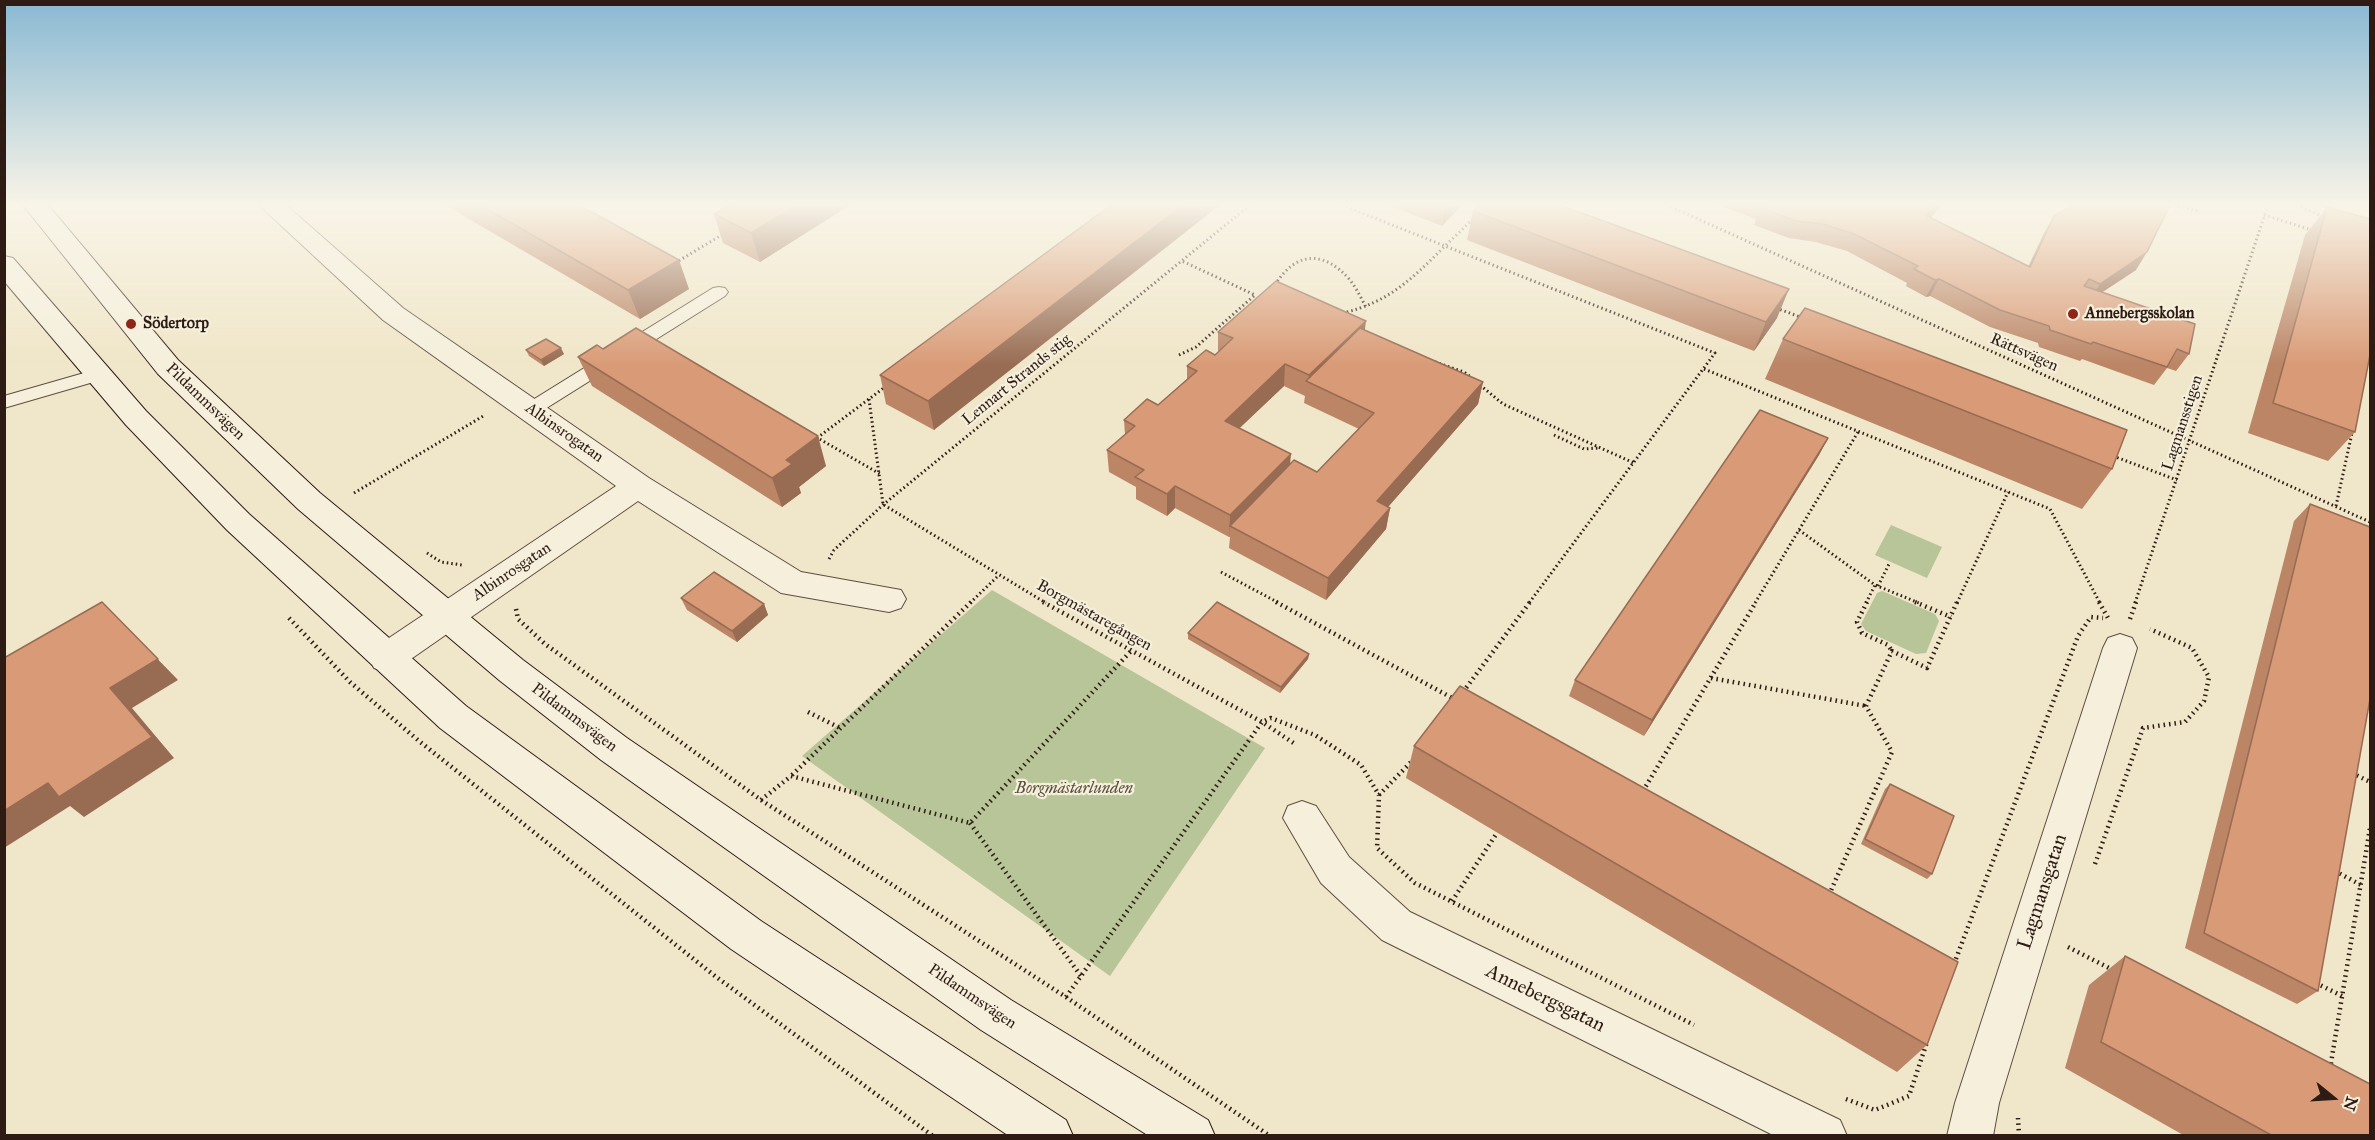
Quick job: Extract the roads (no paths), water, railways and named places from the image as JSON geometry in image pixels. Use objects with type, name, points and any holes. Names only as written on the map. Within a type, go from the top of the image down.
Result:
[{"type":"main road","name":"Pildammsvägen","points":[[79,258],[168,367],[309,501],[445,617],[614,749],[996,1015],[1192,1136]]},
{"type":"main road","name":"Albinsrogatan","points":[[330,258],[393,314],[638,486],[793,584],[890,598]]},
{"type":"main road","points":[[4,264],[136,418],[238,522],[453,717],[746,934],[1050,1136]]},
{"type":"main road","name":"Albinrosgatan","points":[[386,658],[638,486]]},
{"type":"main road","name":"Lagmansgatan","points":[[1970,1136],[1977,1103],[2119,629]]},
{"type":"main road","name":"Annebergsgatan","points":[[1302,818],[1335,870],[1396,926],[1824,1136]]},
{"type":"lane","points":[[522,404],[719,292]]},
{"type":"lane","points":[[4,402],[98,375]]},
{"type":"place","name":"Annebergsskolan","points":[[2073,314]]},
{"type":"place","name":"Södertorp","points":[[131,324]]},
{"type":"park label","name":"Borgmästarlunden","points":[[1074,789]]}]
